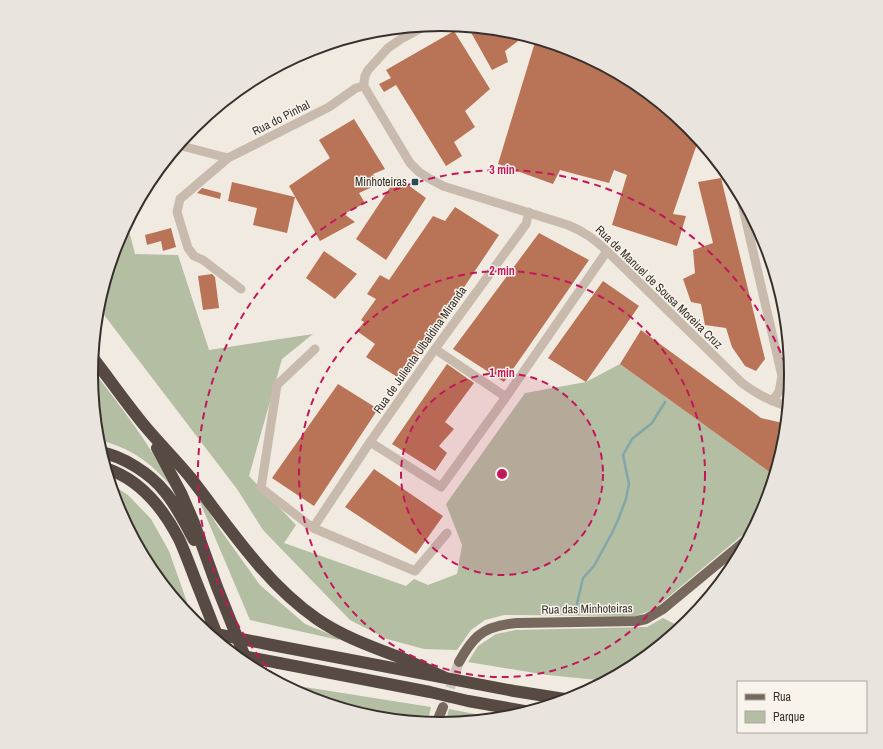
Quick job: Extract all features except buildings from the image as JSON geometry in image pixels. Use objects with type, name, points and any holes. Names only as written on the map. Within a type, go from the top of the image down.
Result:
[{"type":"highway","points":[[98,365],[144,425],[189,476],[255,561],[285,594],[317,619],[330,627],[361,642],[446,678]]},
{"type":"highway","points":[[144,425],[163,457],[181,493],[194,523],[217,587],[244,655]]},
{"type":"highway","points":[[108,454],[123,459],[139,469],[153,479],[166,492],[193,538],[217,587]]},
{"type":"highway","points":[[112,470],[142,489],[169,520],[180,540],[217,635]]},
{"type":"highway","points":[[216,634],[514,691],[558,698]]},
{"type":"highway","points":[[246,657],[516,709]]},
{"type":"main road","name":"Rua das Minhoteiras","points":[[459,662],[478,635],[504,625],[517,623],[637,622],[646,619],[663,609],[739,546]]},
{"type":"main road","points":[[439,718],[443,707]]},
{"type":"street","points":[[364,86],[365,76],[368,70],[388,48],[413,33]]},
{"type":"street","name":"Rua do Pinhal","points":[[240,289],[203,260],[194,256],[188,248],[177,212],[180,199],[228,158],[329,107],[356,88],[364,86]]},
{"type":"street","name":"Rua de Manuel de Sousa Moreira Cruz","points":[[364,86],[410,163],[419,172],[443,186],[529,212],[581,230],[593,238],[607,251],[742,383],[755,393],[772,402],[783,405]]},
{"type":"street","points":[[184,147],[228,158]]},
{"type":"street","name":"Rua de Julienta Ulbaldina Miranda","points":[[313,528],[370,442],[435,349],[526,224],[529,212]]},
{"type":"street","points":[[744,212],[782,376],[779,392],[772,402]]},
{"type":"street","points":[[370,442],[441,487],[506,397],[607,251]]},
{"type":"street","points":[[315,349],[277,385],[261,488],[313,528],[415,572],[446,533]]},
{"type":"street","points":[[435,349],[506,397]]},
{"type":"green space","points":[[129,231],[135,254],[178,255],[209,350],[313,334],[282,359],[249,476],[296,525],[284,543],[406,586],[414,579],[428,585],[457,574],[462,545],[446,504],[525,393],[586,382],[620,364],[770,473],[759,506],[747,531],[654,609],[636,616],[504,615],[485,620],[471,630],[457,650],[424,649],[387,639],[350,620],[263,530],[237,489],[104,314],[116,264]]},
{"type":"green space","points":[[98,377],[144,440],[170,485],[154,468],[138,456],[105,442],[101,419]]},
{"type":"green space","points":[[117,488],[128,495],[151,519],[169,551],[188,606],[169,584],[144,546],[133,526]]},
{"type":"green space","points":[[201,499],[219,528],[260,585],[305,624],[339,638],[339,640],[250,620],[199,500]]},
{"type":"green space","points":[[663,618],[676,625],[651,647],[598,680],[547,675],[468,662],[478,646],[496,634],[516,630],[647,627]]},
{"type":"green space","points":[[296,686],[431,707],[429,717],[397,715],[331,700]]},
{"type":"green space","points":[[449,709],[482,715],[464,717],[447,718]]},
{"type":"waterway","points":[[575,612],[583,578],[594,566],[612,533],[626,499],[629,484],[623,455],[632,439],[652,423],[665,402]]},
{"type":"tunnel","points":[[445,702],[459,662]]},
{"type":"place","name":"Minhoteiras","points":[[415,182]]}]
